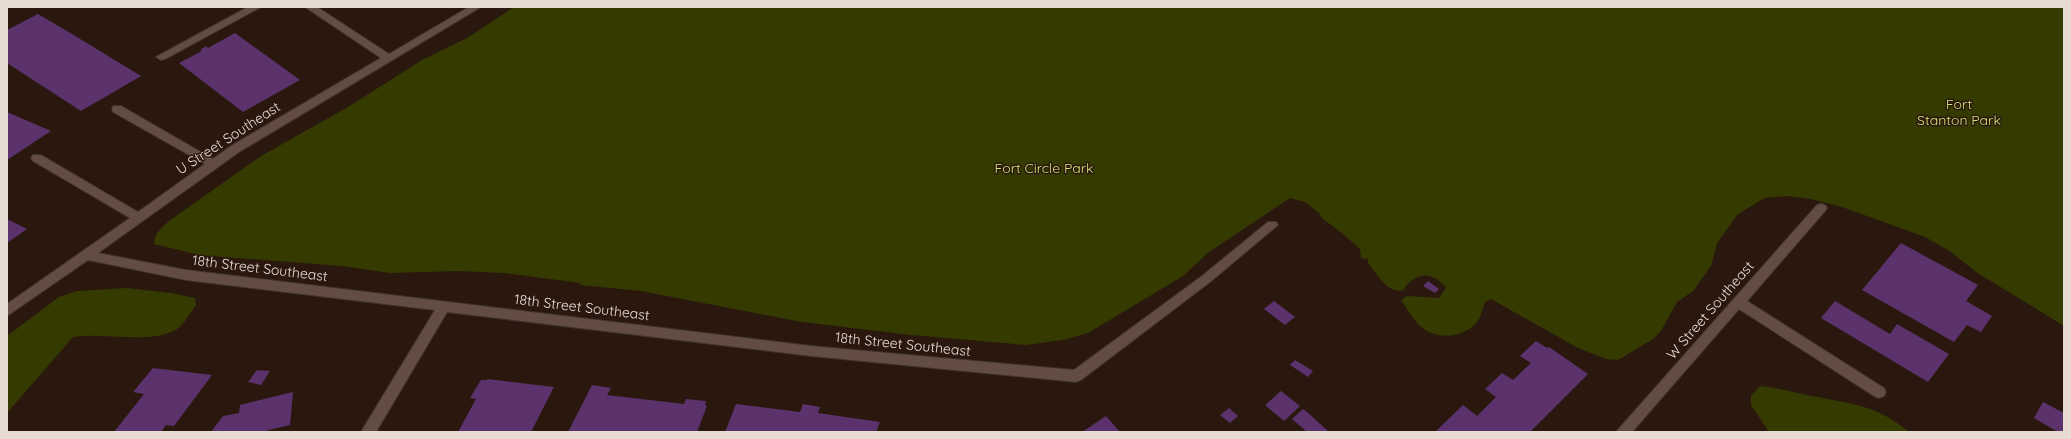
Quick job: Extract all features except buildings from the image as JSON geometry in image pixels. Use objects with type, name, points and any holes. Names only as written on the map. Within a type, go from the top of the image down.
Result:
[{"type":"street","points":[[161,57],[256,7]]},
{"type":"street","points":[[310,7],[388,58]]},
{"type":"street","name":"U Street Southeast","points":[[7,311],[138,217],[268,128],[476,7]]},
{"type":"street","points":[[117,109],[214,164]]},
{"type":"street","points":[[37,158],[138,217]]},
{"type":"street","name":"W Street Southeast","points":[[1623,432],[1821,208]]},
{"type":"street","name":"18th Street Southeast","points":[[86,255],[186,275],[811,351],[1076,376],[1206,279],[1272,225]]},
{"type":"street","points":[[1738,302],[1879,392]]},
{"type":"street","points":[[368,432],[444,306]]},
{"type":"green space","points":[[514,7],[2064,7],[2064,326],[1976,272],[1951,252],[1925,237],[1842,207],[1811,199],[1786,196],[1765,198],[1738,214],[1717,243],[1711,266],[1693,291],[1677,302],[1661,331],[1653,339],[1618,360],[1606,359],[1578,348],[1491,299],[1485,302],[1477,322],[1466,331],[1459,334],[1444,336],[1430,332],[1417,323],[1401,300],[1407,296],[1439,298],[1446,288],[1439,280],[1426,275],[1417,277],[1405,287],[1404,290],[1398,291],[1388,287],[1368,263],[1368,259],[1361,258],[1360,249],[1323,219],[1319,213],[1305,202],[1290,198],[1209,252],[1183,276],[1088,333],[1063,340],[1026,345],[911,335],[802,322],[641,291],[580,285],[581,283],[504,273],[459,271],[390,273],[342,266],[199,255],[154,244],[155,237],[161,228],[169,221],[261,156],[348,107],[422,60],[467,38]]},
{"type":"green space","points":[[127,288],[171,293],[195,298],[196,305],[180,327],[167,334],[140,337],[73,337],[7,413],[7,336],[59,297],[77,291]]},
{"type":"green space","points":[[1760,386],[1844,402],[1866,408],[1898,423],[1909,432],[1769,432],[1751,405],[1751,396]]},
{"type":"park label","name":"Fort Stanton Park","points":[[1959,112]]},
{"type":"park label","name":"Fort Circle Park","points":[[1044,168]]}]
